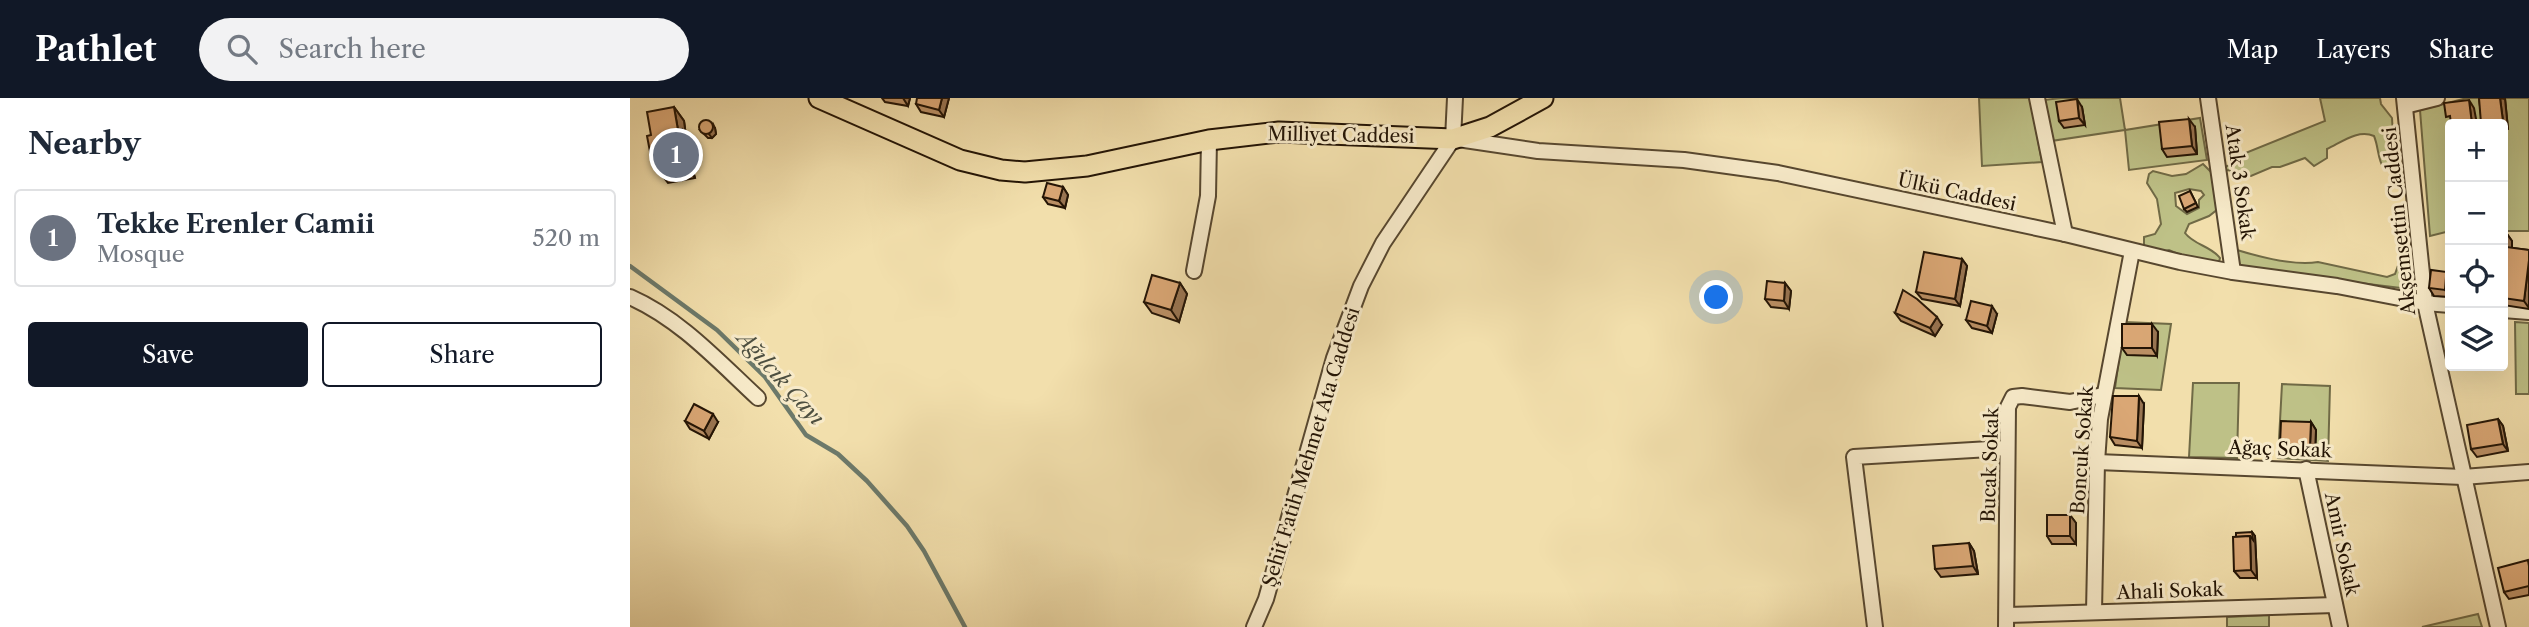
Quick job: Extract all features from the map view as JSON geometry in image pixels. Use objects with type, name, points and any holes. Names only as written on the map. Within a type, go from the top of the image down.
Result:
[{"type":"main road","name":"Milliyet Caddesi","points":[[819,98],[930,149],[979,166],[1001,170],[1055,171],[1209,140],[1266,133],[1307,131],[1453,139]]},
{"type":"main road","points":[[1453,139],[1490,127],[1543,98]]},
{"type":"street","points":[[1453,139],[1455,98]]},
{"type":"street","points":[[2037,98],[2065,234]]},
{"type":"street","name":"Atak 3 Sokak","points":[[2208,98],[2233,272]]},
{"type":"street","points":[[2405,102],[2437,98]]},
{"type":"street","name":"Akşemsettin Caddesi","points":[[2405,102],[2425,303],[2498,627]]},
{"type":"street","name":"Ülkü Caddesi","points":[[1453,139],[1538,150],[1717,163],[1778,173],[2233,272],[2445,305]]},
{"type":"street","name":"Şehit Fatih Mehmet Ata Caddesi","points":[[1254,627],[1266,598],[1334,358],[1357,295],[1383,243],[1453,139]]},
{"type":"street","points":[[1194,271],[1208,196],[1209,140]]},
{"type":"street","name":"Boncuk Sokak","points":[[2094,612],[2097,462],[2103,395],[2132,251]]},
{"type":"street","points":[[630,297],[653,307],[678,325],[758,398]]},
{"type":"street","points":[[2508,310],[2529,312]]},
{"type":"street","name":"Bucak Sokak","points":[[2006,621],[2008,407],[2012,397],[2070,402],[2103,395]]},
{"type":"street","points":[[1875,627],[1854,457],[2007,448]]},
{"type":"street","name":"Ağaç Sokak","points":[[2097,462],[2463,477],[2529,472]]},
{"type":"street","name":"Amir Sokak","points":[[2306,470],[2340,627]]},
{"type":"street","name":"Ahali Sokak","points":[[2006,621],[2094,612],[2335,605]]},
{"type":"green space","points":[[1979,98],[2030,98],[2042,162],[1982,166]]},
{"type":"green space","points":[[2120,98],[2125,130],[2051,141],[2044,100]]},
{"type":"green space","points":[[2320,98],[2380,98],[2381,104],[2392,118],[2395,170],[2384,169],[2374,136],[2362,134],[2327,149],[2327,158],[2314,166],[2305,158],[2251,176],[2226,170],[2225,167],[2234,163],[2238,156],[2325,121]]},
{"type":"green space","points":[[2467,98],[2529,98],[2529,231],[2508,231],[2508,119],[2445,119],[2445,232],[2430,236],[2420,110]]},
{"type":"green space","points":[[2200,118],[2207,160],[2129,170],[2125,130]]},
{"type":"green space","points":[[2203,164],[2214,175],[2218,209],[2189,224],[2185,233],[2216,254],[2220,258],[2219,262],[2183,256],[2169,250],[2159,253],[2144,247],[2144,237],[2155,234],[2161,224],[2157,199],[2147,183],[2149,174],[2153,171],[2172,176],[2186,174]],"holes":[[[2189,189],[2201,191],[2204,195],[2199,200],[2199,208],[2187,214],[2176,206],[2175,193]]]},
{"type":"green space","points":[[2237,250],[2278,260],[2318,262],[2387,277],[2395,274],[2400,260],[2404,260],[2406,280],[2401,288],[2236,268],[2233,252]]},
{"type":"green space","points":[[2124,322],[2171,324],[2161,390],[2115,388]]},
{"type":"green space","points":[[2515,322],[2529,323],[2529,394],[2516,394]]},
{"type":"green space","points":[[2193,383],[2239,383],[2237,458],[2189,457]]},
{"type":"green space","points":[[2282,384],[2330,386],[2328,461],[2278,458]]},
{"type":"green space","points":[[2478,614],[2482,627],[2422,627]]},
{"type":"green space","points":[[2269,615],[2269,627],[2227,627],[2227,617]]},
{"type":"building","points":[[917,98],[942,98],[939,110],[916,104]]},
{"type":"building","points":[[2479,98],[2500,98],[2503,119],[2481,119]]},
{"type":"building","points":[[2077,99],[2079,118],[2059,121],[2056,102]]},
{"type":"building","points":[[2469,100],[2471,119],[2446,117],[2444,103]]},
{"type":"building","points":[[674,107],[687,156],[683,156],[684,164],[658,169],[656,162],[652,162],[647,136],[651,135],[647,112]]},
{"type":"building","points":[[2189,119],[2192,146],[2162,149],[2159,122]]},
{"type":"building","points":[[706,120],[711,122],[711,132],[706,134],[701,132],[699,127],[701,122]]},
{"type":"building","points":[[1047,183],[1063,187],[1059,201],[1043,197]]},
{"type":"building","points":[[2190,191],[2196,203],[2184,209],[2179,196]]},
{"type":"building","points":[[2508,247],[2529,250],[2524,301],[2508,299]]},
{"type":"building","points":[[1924,252],[1962,259],[1955,299],[1916,292]]},
{"type":"building","points":[[2431,270],[2445,272],[2445,290],[2429,288]]},
{"type":"building","points":[[1152,275],[1180,283],[1171,310],[1144,302]]},
{"type":"building","points":[[1767,281],[1785,283],[1784,301],[1765,299]]},
{"type":"building","points":[[1903,290],[1937,317],[1930,328],[1895,313]]},
{"type":"building","points":[[1971,301],[1992,306],[1987,326],[1966,320]]},
{"type":"building","points":[[2122,324],[2152,324],[2152,348],[2122,348]]},
{"type":"building","points":[[2113,396],[2139,396],[2137,441],[2110,437]]},
{"type":"building","points":[[694,404],[713,414],[704,431],[685,421]]},
{"type":"building","points":[[2498,419],[2503,444],[2471,449],[2467,425]]},
{"type":"building","points":[[2281,421],[2311,422],[2310,446],[2280,444]]},
{"type":"building","points":[[2047,515],[2070,515],[2070,536],[2047,536]]},
{"type":"building","points":[[2252,532],[2253,540],[2250,536],[2236,537],[2236,533]]},
{"type":"building","points":[[2250,536],[2251,570],[2234,571],[2233,537]]},
{"type":"building","points":[[1969,543],[1973,566],[1935,569],[1933,546]]},
{"type":"building","points":[[2528,560],[2529,586],[2504,592],[2498,568]]},
{"type":"waterway","name":"Ağılcık Çayı","points":[[630,266],[717,330],[765,377],[806,435],[838,454],[867,481],[907,526],[924,551],[965,627]]},
{"type":"place","name":"Tekke Erenler Camii","points":[[676,155]]}]
